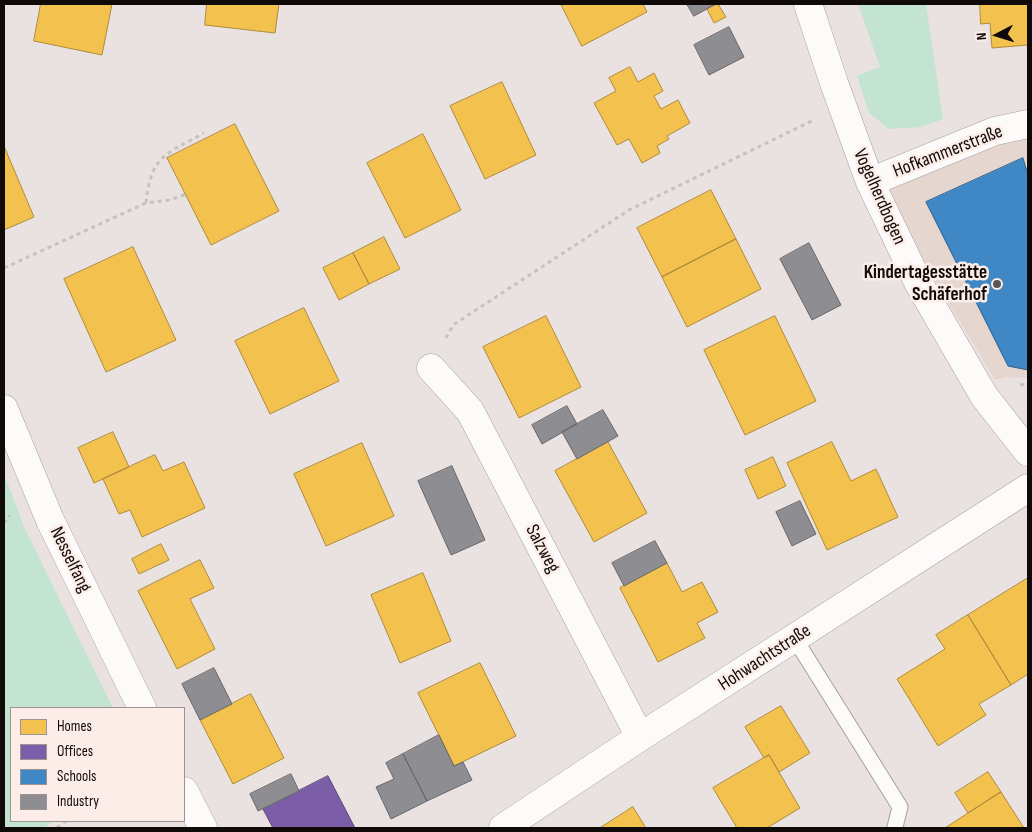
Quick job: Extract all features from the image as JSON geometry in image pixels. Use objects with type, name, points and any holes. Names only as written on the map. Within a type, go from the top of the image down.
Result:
[{"type":"street","name":"Vogelherdbogen","points":[[808,4],[870,182],[918,282],[984,396],[1028,452]]},
{"type":"street","name":"Hofkammerstraße","points":[[870,182],[995,131],[1028,124]]},
{"type":"street","name":"Salzweg","points":[[431,368],[470,410],[640,737]]},
{"type":"street","name":"Nesselfang","points":[[4,409],[50,520],[142,707]]},
{"type":"street","name":"Hohwachtstraße","points":[[506,828],[640,737],[1028,488]]},
{"type":"street","points":[[185,793],[203,828]]},
{"type":"lane","points":[[795,639],[900,807],[895,827]]},
{"type":"path","points":[[431,368],[453,325],[629,210],[842,106]]},
{"type":"path","points":[[146,203],[148,186],[161,157],[204,133]]},
{"type":"path","points":[[4,268],[146,203],[170,200],[186,194]]},
{"type":"path","points":[[4,523],[10,514]]},
{"type":"shaded area","points":[[1022,129],[1028,145],[1028,378],[1007,377],[995,380],[928,269],[885,180]]},
{"type":"green space","points":[[858,4],[926,4],[943,119],[921,127],[889,129],[869,113],[857,76],[880,67]]},
{"type":"green space","points":[[4,474],[25,529],[113,707],[10,707],[10,822],[52,822],[44,828],[4,828]]},
{"type":"building: Homes","points":[[41,4],[112,4],[102,55],[34,41]]},
{"type":"building: Homes","points":[[207,4],[279,4],[275,33],[205,25]]},
{"type":"building: Homes","points":[[561,4],[643,4],[647,12],[582,46]]},
{"type":"building: Homes","points":[[718,4],[726,17],[714,23],[707,9]]},
{"type":"building: Homes","points":[[980,4],[1028,4],[1028,45],[992,48],[990,23],[981,24]]},
{"type":"building: Homes","points":[[630,67],[638,82],[654,73],[663,91],[654,96],[661,109],[678,100],[690,123],[667,136],[669,139],[657,146],[660,153],[642,163],[629,139],[617,145],[594,103],[616,91],[609,78]]},
{"type":"building: Homes","points":[[502,82],[536,155],[485,179],[450,106]]},
{"type":"building: Homes","points":[[235,124],[279,211],[211,245],[167,158]]},
{"type":"building: Homes","points":[[423,134],[461,210],[405,238],[367,163]]},
{"type":"building: Homes","points":[[4,146],[34,217],[4,230]]},
{"type":"building: Homes","points":[[711,190],[736,239],[662,277],[637,228]]},
{"type":"building: Homes","points":[[384,237],[400,269],[369,284],[353,253]]},
{"type":"building: Homes","points":[[736,239],[761,289],[687,327],[662,277]]},
{"type":"building: Homes","points":[[133,247],[176,340],[106,372],[64,279]]},
{"type":"building: Homes","points":[[353,253],[369,284],[339,300],[323,268]]},
{"type":"building: Homes","points":[[304,308],[339,381],[270,414],[235,341]]},
{"type":"building: Homes","points":[[546,316],[581,387],[519,418],[483,347]]},
{"type":"building: Homes","points":[[775,316],[816,401],[745,435],[704,350]]},
{"type":"building: Homes","points":[[113,432],[129,467],[94,483],[78,448]]},
{"type":"building: Homes","points":[[608,442],[647,513],[594,542],[555,471]]},
{"type":"building: Homes","points":[[832,442],[851,481],[876,469],[898,517],[827,550],[787,463]]},
{"type":"building: Homes","points":[[362,443],[394,516],[326,546],[294,474]]},
{"type":"building: Homes","points":[[155,455],[163,471],[184,462],[205,508],[142,537],[130,510],[119,514],[103,479]]},
{"type":"building: Homes","points":[[773,457],[786,486],[758,499],[745,470]]},
{"type":"building: Homes","points":[[161,544],[169,560],[139,574],[132,559]]},
{"type":"building: Homes","points":[[200,560],[214,588],[190,599],[215,649],[177,669],[138,591]]},
{"type":"building: Homes","points":[[667,563],[682,592],[702,582],[718,612],[697,623],[705,638],[658,662],[620,588]]},
{"type":"building: Homes","points":[[423,573],[451,641],[400,663],[371,595]]},
{"type":"building: Homes","points":[[1028,578],[1028,674],[1011,685],[968,615]]},
{"type":"building: Homes","points":[[968,615],[1011,685],[979,704],[986,715],[938,746],[897,679],[945,649],[936,635]]},
{"type":"building: Homes","points":[[480,663],[516,736],[454,766],[418,693]]},
{"type":"building: Homes","points":[[251,694],[284,758],[233,784],[200,720]]},
{"type":"building: Homes","points":[[781,706],[810,753],[779,772],[769,755],[764,758],[745,727]]},
{"type":"building: Homes","points":[[769,755],[800,808],[767,828],[737,828],[713,788]]},
{"type":"building: Homes","points":[[988,772],[1001,792],[968,813],[955,793]]},
{"type":"building: Homes","points":[[1001,792],[1024,828],[945,828],[968,813]]},
{"type":"building: Homes","points":[[633,807],[646,828],[600,828]]},
{"type":"building: Offices","points":[[328,776],[355,828],[273,828],[263,809]]},
{"type":"building: Schools","name":"Kindertagesstätte Schäferhof","points":[[1023,158],[1028,175],[1028,370],[1008,366],[926,202]]},
{"type":"building: Industry","points":[[687,4],[716,4],[694,16]]},
{"type":"building: Industry","points":[[729,27],[744,57],[709,75],[694,45]]},
{"type":"building: Industry","points":[[809,243],[841,305],[812,320],[780,259]]},
{"type":"building: Industry","points":[[567,406],[577,424],[542,444],[532,425]]},
{"type":"building: Industry","points":[[603,410],[618,436],[577,459],[562,432]]},
{"type":"building: Industry","points":[[452,466],[485,540],[451,555],[418,481]]},
{"type":"building: Industry","points":[[800,501],[816,534],[792,546],[776,512]]},
{"type":"building: Industry","points":[[655,541],[667,563],[624,586],[612,563]]},
{"type":"building: Industry","points":[[214,668],[232,704],[200,720],[182,684]]},
{"type":"building: Industry","points":[[439,735],[454,766],[463,762],[472,780],[427,801],[403,754]]},
{"type":"building: Industry","points":[[403,754],[427,801],[391,819],[376,787],[394,779],[386,763]]},
{"type":"building: Industry","points":[[291,774],[299,791],[258,811],[250,794]]},
{"type":"place","name":"Kindertagesstätte Schäferhof","points":[[997,284]]}]
